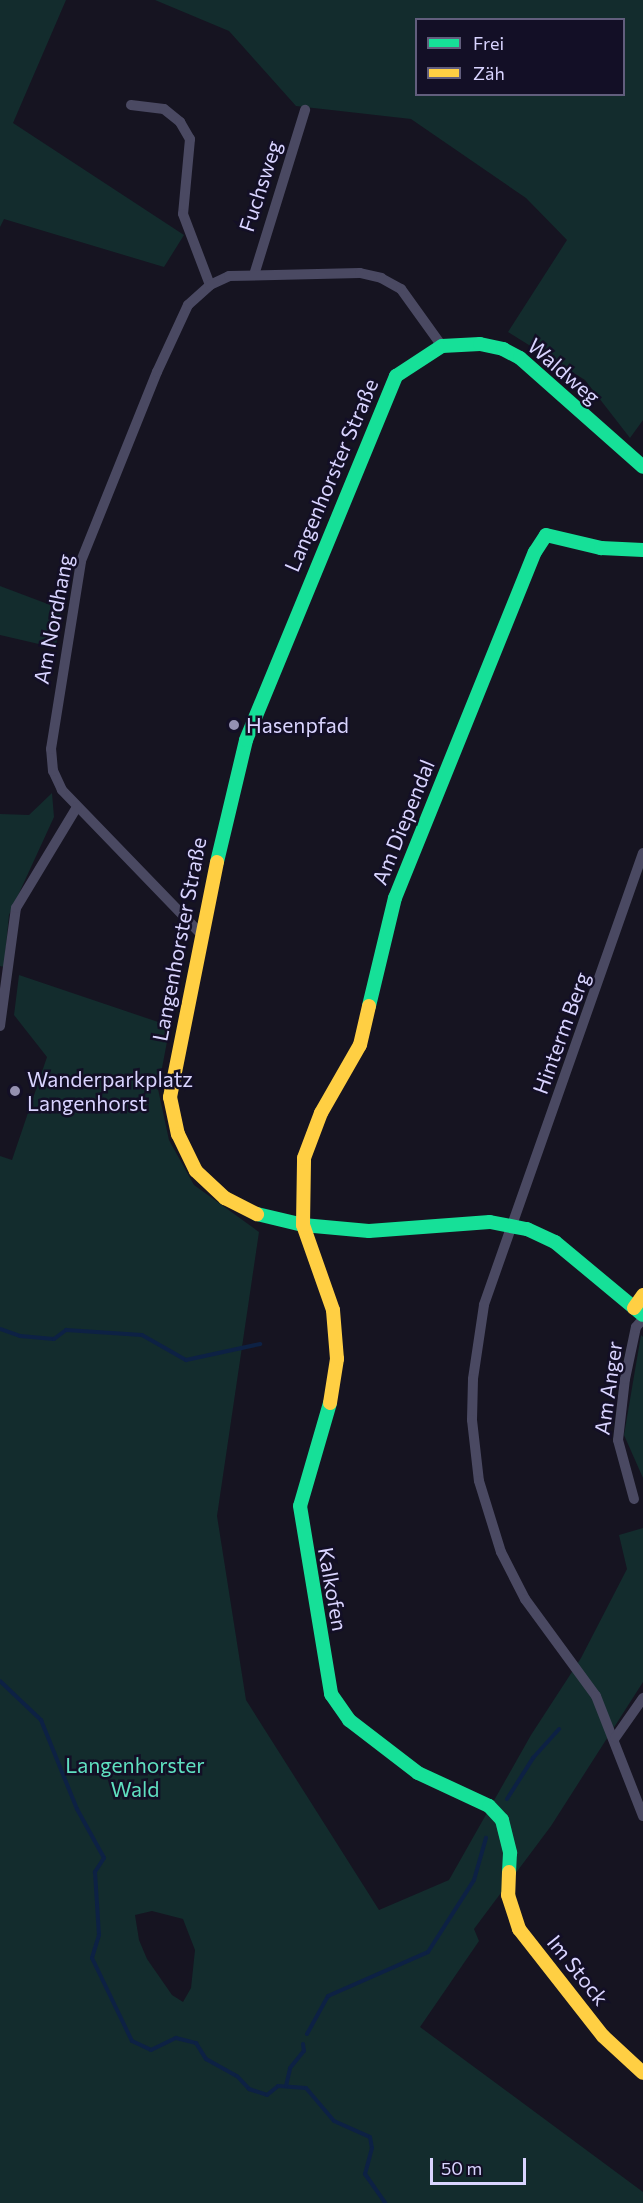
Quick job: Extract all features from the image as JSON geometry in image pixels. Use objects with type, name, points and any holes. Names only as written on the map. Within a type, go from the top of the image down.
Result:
[{"type":"street","points":[[131,105],[164,109],[180,122],[190,139],[183,214],[210,285]]},
{"type":"street","name":"Fuchsweg","points":[[254,275],[305,110]]},
{"type":"street","name":"Am Nordhang","points":[[200,933],[77,807],[53,771],[51,749],[81,561],[181,315],[194,297],[210,285],[229,276],[360,273],[381,278],[401,289],[442,346]]},
{"type":"street","name":"Waldweg","points":[[442,346],[480,344],[520,358],[643,467]]},
{"type":"street","name":"Langenhorster Straße","points":[[442,346],[409,364],[387,390],[246,740],[200,933],[170,1097],[177,1134],[196,1171],[225,1198],[266,1219],[369,1231],[470,1223],[511,1225],[555,1242],[640,1314]]},
{"type":"street","name":"Am Diependal","points":[[303,1225],[304,1158],[311,1137],[360,1045],[395,898],[535,552],[546,535],[601,548],[643,550]]},
{"type":"street","points":[[0,1026],[16,908],[77,807]]},
{"type":"street","name":"Hinterm Berg","points":[[643,853],[599,985],[511,1225],[478,1338],[472,1420],[479,1481],[501,1552],[525,1599],[596,1696],[615,1738],[643,1816]]},
{"type":"street","name":"Kalkofen","points":[[303,1225],[327,1293],[336,1335],[335,1384],[300,1506],[308,1570],[331,1694],[349,1720],[418,1773],[496,1813],[506,1830],[508,1878]]},
{"type":"street","points":[[640,1314],[643,1295]]},
{"type":"street","name":"Am Anger","points":[[634,1499],[618,1440],[625,1379],[640,1314]]},
{"type":"street","points":[[615,1738],[643,1698]]},
{"type":"street","name":"Im Stock","points":[[508,1878],[512,1917],[523,1935],[603,2036],[643,2073]]},
{"type":"green space","points":[[0,0],[66,0],[13,123],[184,235],[164,267],[4,219],[0,227]]},
{"type":"green space","points":[[155,0],[643,0],[643,420],[630,438],[585,380],[508,332],[567,240],[526,198],[411,119],[296,106],[229,31]]},
{"type":"green space","points":[[0,586],[61,609],[56,648],[0,635]]},
{"type":"green space","points":[[52,793],[54,817],[9,915],[4,967],[0,966],[0,814],[29,815]]},
{"type":"green space","name":"Langenhorster Wald","points":[[19,975],[170,1026],[158,1089],[169,1140],[194,1185],[259,1232],[217,1516],[246,1700],[379,1910],[449,1880],[531,1735],[581,1658],[627,1569],[619,1535],[643,1528],[643,1682],[551,1826],[474,1929],[479,1941],[420,2027],[643,2192],[643,2203],[0,2203],[0,1156],[12,1160],[47,1057],[14,1015]],"holes":[[[152,1911],[183,1919],[195,1950],[191,1988],[183,2002],[172,1995],[147,1959],[139,1940],[135,1915]]]},
{"type":"green space","points":[[641,1335],[643,1337],[643,1478],[624,1435]]},
{"type":"waterway","points":[[0,1329],[20,1336],[54,1339],[66,1330],[142,1335],[186,1360],[260,1344]]},
{"type":"waterway","points":[[0,1681],[41,1720],[77,1809],[104,1858],[95,1872],[99,1935],[92,1958],[132,2041],[151,2050],[176,2038],[196,2043],[206,2059],[237,2076],[249,2089],[267,2095],[278,2086],[306,2088],[334,2121],[370,2137],[372,2148],[365,2174],[385,2203]]},
{"type":"waterway","points":[[507,1799],[533,1758],[559,1729]]},
{"type":"waterway","points":[[307,2034],[328,1996],[428,1952],[474,1880],[486,1838]]},
{"type":"waterway","points":[[286,2086],[290,2068],[304,2051],[303,2044]]},
{"type":"traffic: fast","points":[[217,862],[246,740],[396,376],[442,346],[480,344],[503,349],[520,358],[643,467]]},
{"type":"traffic: fast","points":[[369,1006],[395,898],[535,552],[546,535],[601,548],[643,550]]},
{"type":"traffic: fast","points":[[257,1214],[303,1225],[369,1231],[490,1222],[527,1229],[555,1242],[643,1315]]},
{"type":"traffic: fast","points":[[330,1403],[300,1506],[331,1694],[349,1720],[418,1773],[489,1806],[502,1820],[510,1853],[509,1872]]},
{"type":"traffic: slow","points":[[217,862],[170,1097],[178,1134],[196,1171],[225,1198],[257,1214]]},
{"type":"traffic: slow","points":[[330,1403],[337,1359],[333,1310],[303,1225],[304,1158],[321,1113],[360,1045],[369,1006]]},
{"type":"traffic: slow","points":[[634,1308],[643,1295]]},
{"type":"traffic: slow","points":[[509,1872],[508,1895],[519,1929],[603,2036],[643,2073]]},
{"type":"place","name":"Hasenpfad","points":[[234,725]]},
{"type":"place","name":"Wanderparkplatz Langenhorst","points":[[15,1091]]}]
